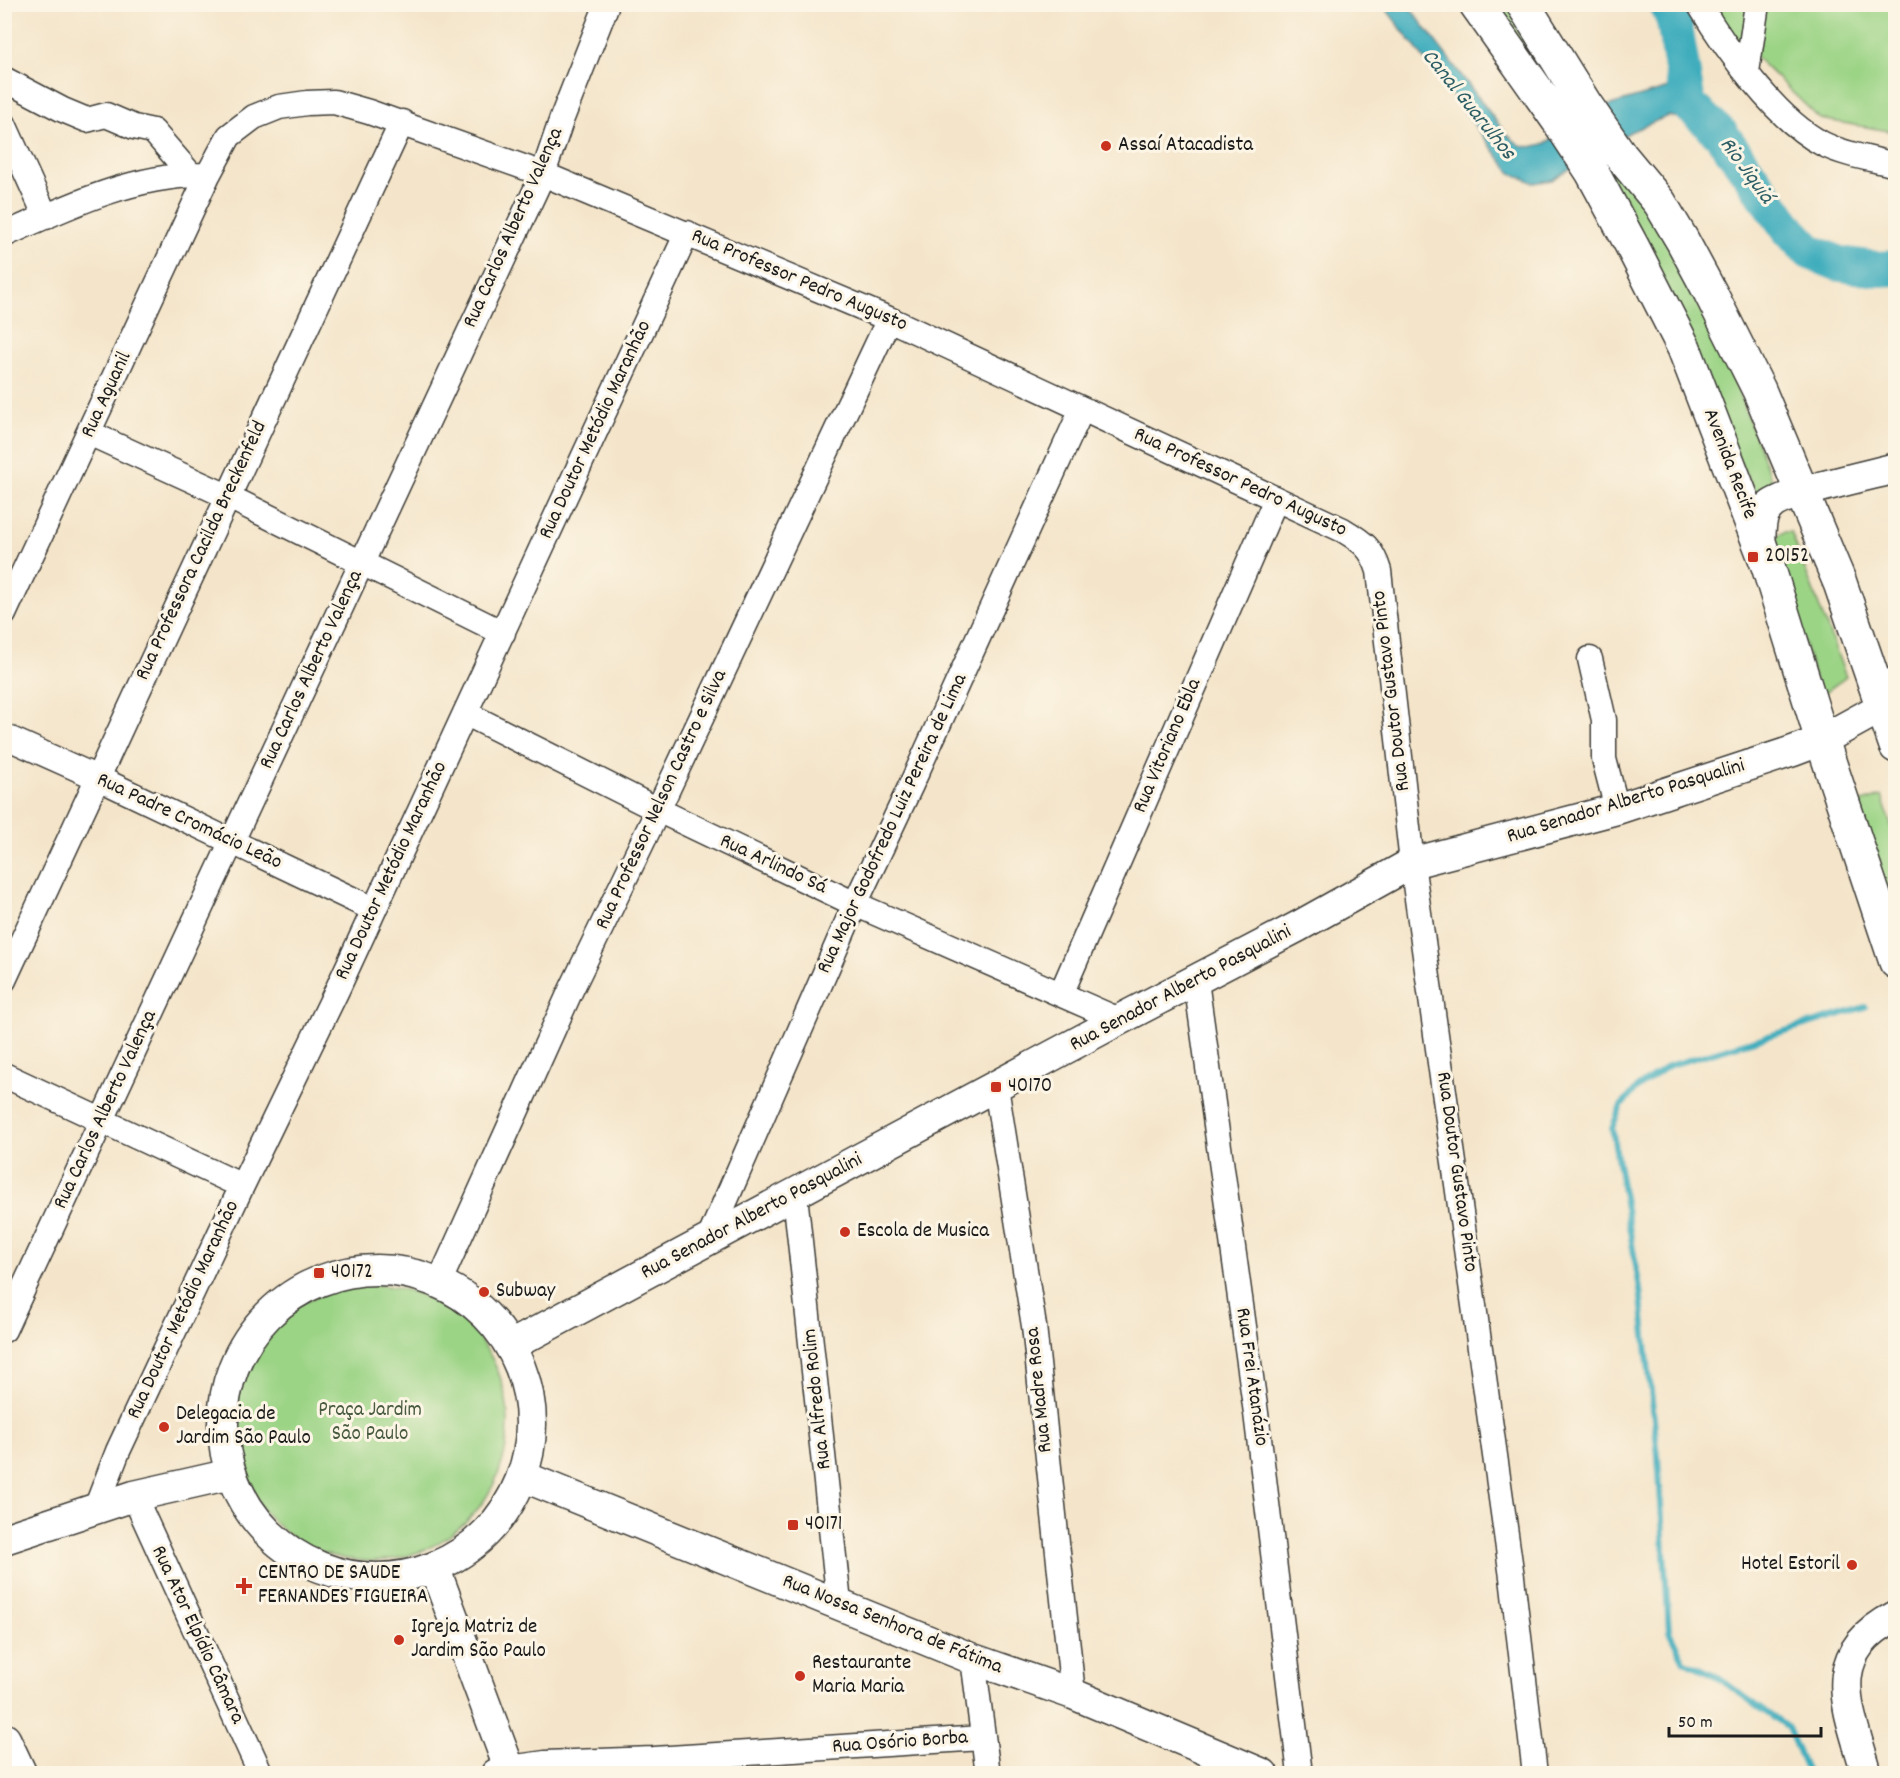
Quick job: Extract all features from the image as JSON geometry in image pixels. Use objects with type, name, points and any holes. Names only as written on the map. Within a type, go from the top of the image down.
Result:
[{"type":"main road","name":"Avenida Recife","points":[[1476,4],[1572,112],[1622,156],[1660,203],[1682,240],[1759,390],[1840,583],[1891,697],[1896,746]]},
{"type":"main road","name":"Avenida Recife","points":[[1523,4],[1572,112],[1592,172],[1684,348],[1760,546],[1896,962]]},
{"type":"main road","points":[[4,1740],[20,1773]]},
{"type":"street","name":"Rua Carlos Alberto Valença","points":[[4,1330],[543,174],[562,118],[607,4]]},
{"type":"street","points":[[1699,4],[1717,34],[1791,122],[1825,145],[1888,163]]},
{"type":"street","points":[[1747,72],[1757,4]]},
{"type":"street","points":[[4,79],[87,120],[106,115],[134,127],[153,131],[199,174]]},
{"type":"street","name":"Rua Professor Pedro Augusto","points":[[199,174],[229,136],[254,117],[279,107],[334,102],[402,122],[543,174],[687,232],[889,319],[1343,530],[1369,549],[1375,557],[1379,571]]},
{"type":"street","name":"Rua Professora Cacilda Breckenfeld","points":[[4,980],[402,122]]},
{"type":"street","points":[[4,124],[46,217]]},
{"type":"street","points":[[4,235],[93,196],[180,174],[199,174]]},
{"type":"street","name":"Rua Aguanil","points":[[4,614],[89,434],[199,174]]},
{"type":"street","name":"Rua Doutor Metódio Maranhão","points":[[96,1508],[118,1451],[337,990],[687,232]]},
{"type":"street","name":"Rua Professor Nelson Castro e Silva","points":[[439,1283],[571,990],[889,319]]},
{"type":"street","name":"Rua Major Godofredo Luiz Pereira de Lima","points":[[708,1240],[855,904],[912,785],[1082,409]]},
{"type":"street","points":[[89,434],[227,496],[503,633]]},
{"type":"street","points":[[1760,546],[1762,521],[1769,506],[1777,501],[1896,468]]},
{"type":"street","name":"Rua Vitoriano Ebla","points":[[1061,994],[1276,499]]},
{"type":"street","name":"Rua Doutor Gustavo Pinto","points":[[1379,571],[1412,863],[1509,1553],[1535,1773]]},
{"type":"street","points":[[1590,659],[1604,720],[1604,759],[1617,809]]},
{"type":"street","name":"Rua Senador Alberto Pasqualini","points":[[510,1346],[1196,981],[1412,863],[1617,809],[1822,740],[1891,697]]},
{"type":"street","name":"Rua Arlindo Sá","points":[[465,713],[658,810],[855,904],[1119,1020]]},
{"type":"street","name":"Rua Padre Cromácio Leão","points":[[4,736],[374,909]]},
{"type":"street","name":"Rua Frei Atanázio","points":[[1196,981],[1255,1401],[1300,1773]]},
{"type":"street","points":[[4,1075],[242,1186]]},
{"type":"street","name":"Rua Madre Rosa","points":[[996,1087],[1034,1326],[1073,1694]]},
{"type":"street","name":"Rua Alfredo Rolim","points":[[795,1195],[839,1603]]},
{"type":"street","points":[[402,1270],[459,1293],[495,1324],[510,1346],[528,1391],[531,1440],[522,1476],[498,1520],[459,1556],[435,1569],[392,1577],[345,1575],[302,1559],[265,1531],[240,1493],[231,1474],[222,1426],[225,1391],[236,1359],[249,1336],[267,1315],[302,1289],[346,1273],[402,1270]]},
{"type":"street","points":[[4,1539],[134,1496],[231,1474]]},
{"type":"street","name":"Rua Nossa Senhora de Fátima","points":[[522,1476],[973,1659],[1073,1694],[1263,1773]]},
{"type":"street","name":"Rua Ator Elpídio Câmara","points":[[134,1496],[261,1773]]},
{"type":"street","points":[[435,1569],[506,1772]]},
{"type":"street","points":[[1867,1773],[1847,1699],[1845,1681],[1850,1661],[1860,1641],[1879,1624],[1896,1616]]},
{"type":"street","points":[[973,1659],[988,1773]]},
{"type":"street","name":"Rua Osório Borba","points":[[506,1772],[545,1763],[654,1759],[982,1738]]},
{"type":"green space","points":[[1496,5],[1512,5],[1646,197],[1730,370],[1772,481],[1765,492],[1757,495]]},
{"type":"green space","points":[[1707,5],[1895,5],[1895,132],[1820,119],[1715,18]]},
{"type":"green space","points":[[1791,532],[1846,677],[1820,696],[1774,542],[1779,534]]},
{"type":"green space","points":[[1882,796],[1895,838],[1895,922],[1859,803]]},
{"type":"green space","name":"Praça Jardim São Paulo","points":[[370,1285],[397,1288],[423,1296],[447,1308],[468,1325],[485,1346],[497,1370],[505,1396],[508,1423],[505,1450],[497,1476],[485,1500],[468,1521],[447,1538],[423,1550],[397,1558],[370,1561],[343,1558],[317,1550],[293,1538],[272,1521],[255,1500],[243,1476],[235,1450],[232,1423],[235,1396],[243,1370],[255,1346],[272,1325],[293,1308],[317,1296],[343,1288]]},
{"type":"water","name":"Canal Guarulhos","points":[[1383,5],[1408,5],[1506,134],[1520,145],[1530,147],[1544,144],[1607,106],[1679,85],[1688,104],[1692,120],[1668,116],[1630,132],[1552,180],[1534,183],[1511,173]]},
{"type":"waterway","name":"Rio Jiquiá","points":[[1667,4],[1674,21],[1688,104],[1721,134],[1790,231],[1810,252],[1840,264],[1878,269],[1896,268]]},
{"type":"waterway","points":[[1808,1774],[1788,1728],[1713,1674],[1684,1661],[1669,1631],[1658,1456],[1640,1289],[1612,1128],[1621,1106],[1637,1088],[1668,1066],[1865,1007]]},
{"type":"place","name":"Assaí Atacadista","points":[[1106,146]]},
{"type":"place","name":"20152","points":[[1753,557]]},
{"type":"place","name":"40170","points":[[996,1087]]},
{"type":"place","name":"Escola de Musica","points":[[845,1232]]},
{"type":"place","name":"40172","points":[[319,1273]]},
{"type":"place","name":"Subway","points":[[484,1292]]},
{"type":"place","name":"Delegacia de Jardim São Paulo","points":[[164,1427]]},
{"type":"place","name":"40171","points":[[793,1525]]},
{"type":"place","name":"Hotel Estoril","points":[[1852,1565]]},
{"type":"place","name":"CENTRO DE SAUDE FERNANDES FIGUEIRA","points":[[244,1586]]},
{"type":"place","name":"Igreja Matriz de Jardim São Paulo","points":[[399,1640]]},
{"type":"place","name":"Restaurante Maria Maria","points":[[800,1676]]}]
